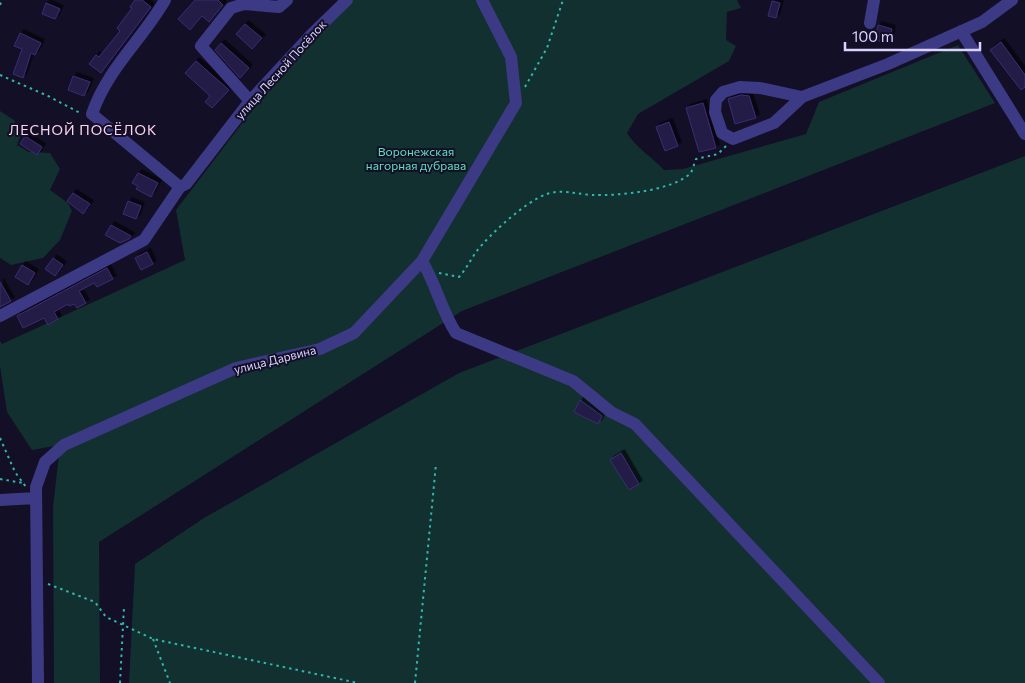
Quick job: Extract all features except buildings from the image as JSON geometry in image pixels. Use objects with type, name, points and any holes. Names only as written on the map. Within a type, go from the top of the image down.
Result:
[{"type":"street","points":[[165,0],[114,68],[99,93],[92,114],[180,187]]},
{"type":"street","points":[[250,101],[201,46],[231,8],[244,4],[279,7],[286,0]]},
{"type":"street","name":"улица Лесной Посёлок","points":[[0,316],[144,240],[180,187],[186,184],[250,101],[310,35],[347,0]]},
{"type":"street","name":"улица Дарвина","points":[[38,683],[36,487],[45,462],[64,445],[236,368],[320,349],[354,333],[422,261],[516,103],[511,58],[482,0]]},
{"type":"street","points":[[870,23],[874,0]]},
{"type":"street","points":[[802,97],[760,88],[740,87],[723,92],[716,100],[715,112],[722,133],[733,139],[774,123],[802,97],[888,64],[982,22],[1012,0]]},
{"type":"street","points":[[961,31],[1025,134]]},
{"type":"street","points":[[422,261],[434,281],[447,319],[456,334],[573,381],[611,412],[636,424],[879,683]]},
{"type":"street","points":[[0,500],[36,498]]},
{"type":"path","points":[[0,5],[2,0]]},
{"type":"path","points":[[525,87],[547,48],[563,0]]},
{"type":"path","points":[[0,75],[48,96],[81,114],[92,114]]},
{"type":"path","points":[[437,267],[439,273],[459,277],[476,252],[506,221],[546,194],[567,191],[591,195],[621,194],[670,185],[691,173],[696,158],[718,154],[733,139]]},
{"type":"path","points":[[0,438],[7,456],[23,483],[36,498]]},
{"type":"path","points":[[415,683],[436,464]]},
{"type":"path","points":[[0,479],[23,483]]},
{"type":"path","points":[[38,580],[95,602],[106,617],[153,639],[358,683]]},
{"type":"path","points":[[120,683],[124,607]]},
{"type":"path","points":[[153,639],[170,683]]},
{"type":"green space","name":"Воронежская нагорная дубрава","points":[[351,0],[737,0],[741,8],[727,12],[726,40],[736,46],[729,61],[638,114],[627,133],[664,170],[683,169],[806,134],[819,102],[958,45],[995,103],[462,311],[99,542],[100,683],[54,683],[53,507],[60,445],[32,450],[7,412],[0,366],[0,341],[2,344],[185,260],[176,210],[285,67]]},
{"type":"green space","points":[[0,111],[14,120],[21,135],[17,145],[29,152],[50,153],[60,169],[50,190],[68,203],[72,211],[60,240],[43,258],[11,265],[0,258]]},
{"type":"green space","points":[[1025,156],[1025,683],[129,683],[135,564],[204,518],[459,373]]},
{"type":"district","name":"ЛЕСНОЙ ПОСЁЛОК","points":[[83,130]]}]
